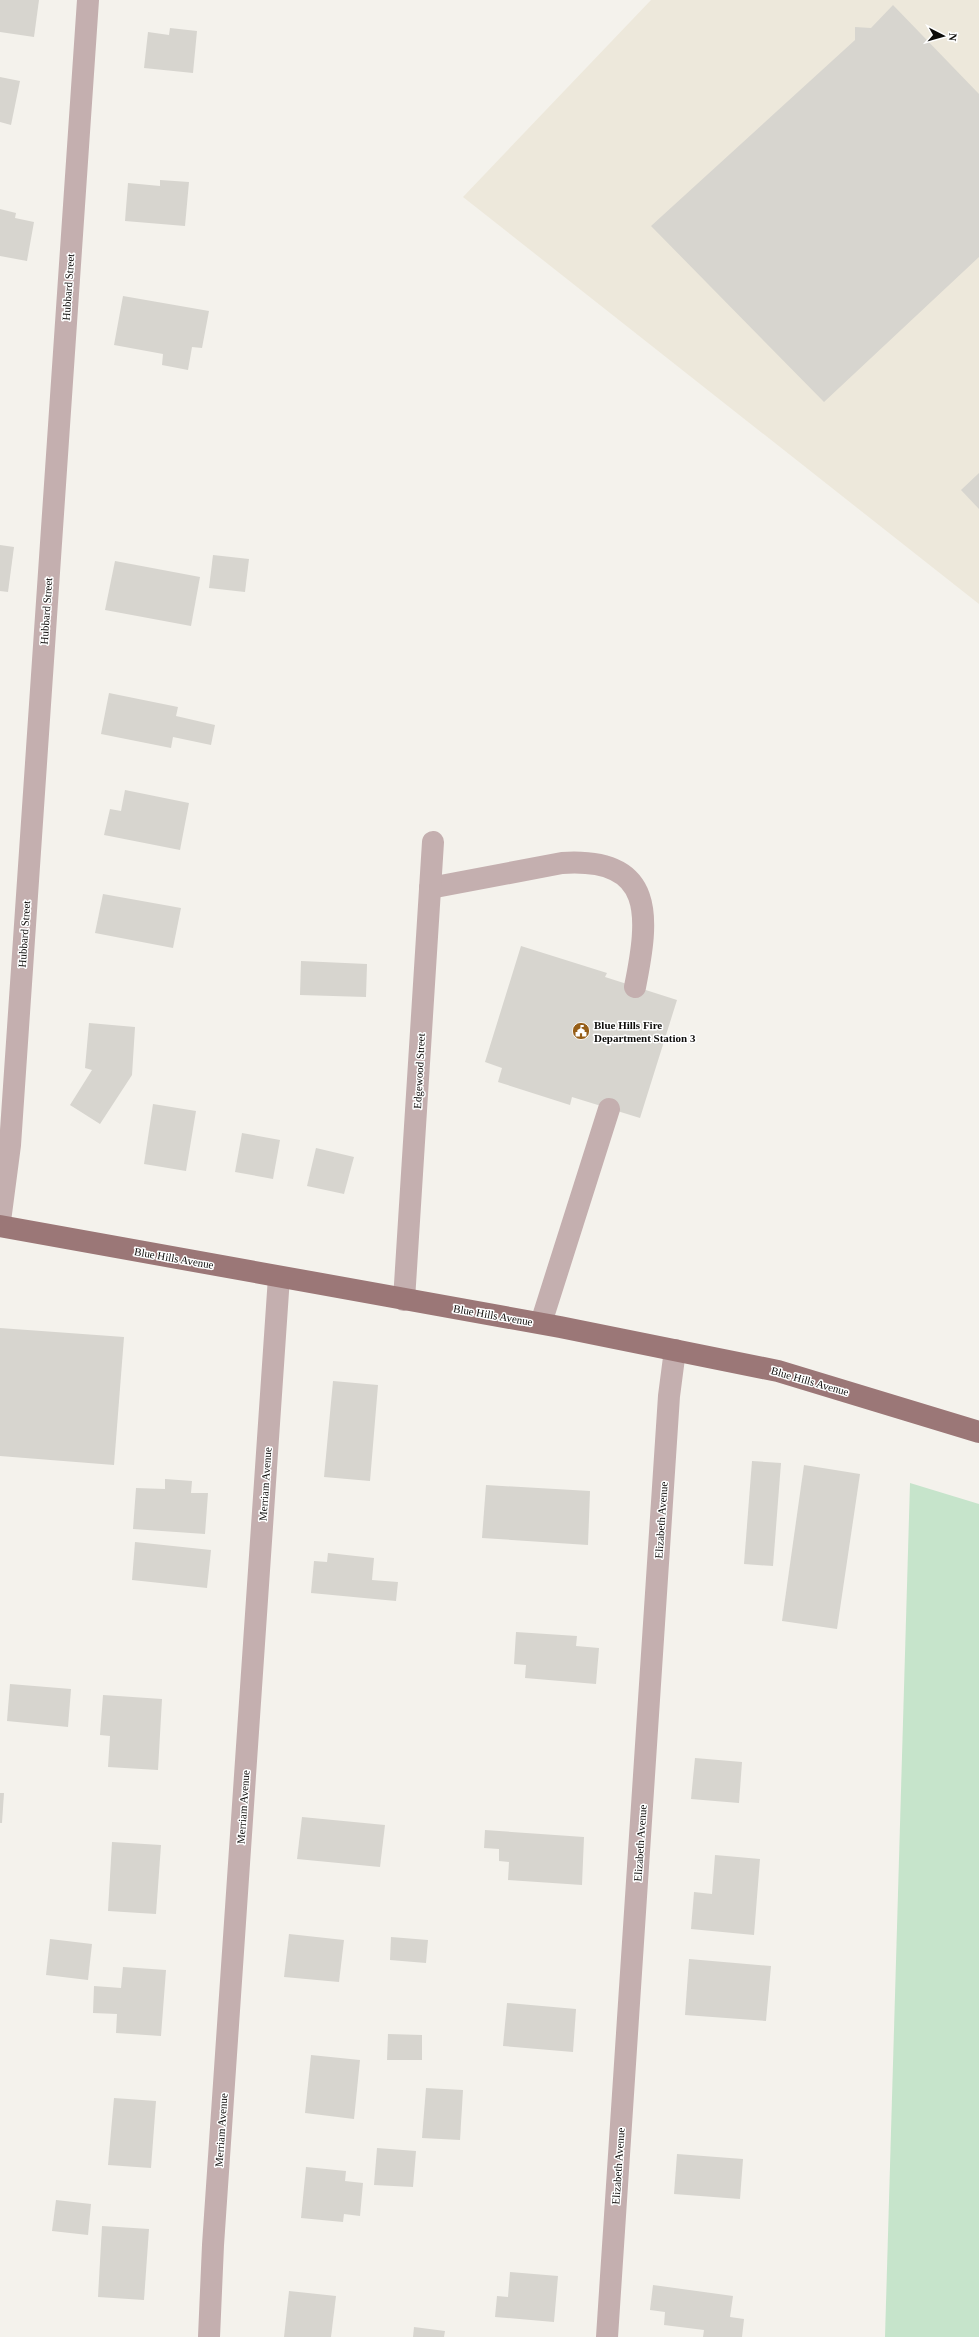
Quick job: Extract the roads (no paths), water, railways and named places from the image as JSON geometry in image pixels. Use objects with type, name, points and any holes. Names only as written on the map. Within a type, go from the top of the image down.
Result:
[{"type":"main road","name":"Blue Hills Avenue","points":[[0,1226],[404,1300],[542,1323],[778,1371],[979,1432]]},
{"type":"street","name":"Hubbard Street","points":[[0,1221],[10,1145],[88,0]]},
{"type":"street","name":"Edgewood Street","points":[[404,1300],[433,842]]},
{"type":"street","points":[[430,888],[562,863],[587,862],[613,868],[626,876],[635,887],[641,902],[644,943],[636,987]]},
{"type":"street","points":[[542,1323],[610,1109]]},
{"type":"street","name":"Merriam Avenue","points":[[209,2337],[213,2245],[279,1277]]},
{"type":"street","name":"Elizabeth Avenue","points":[[606,2337],[669,1396],[675,1350]]},
{"type":"place","name":"Blue Hills Fire Department Station 3","points":[[581,1031]]}]
